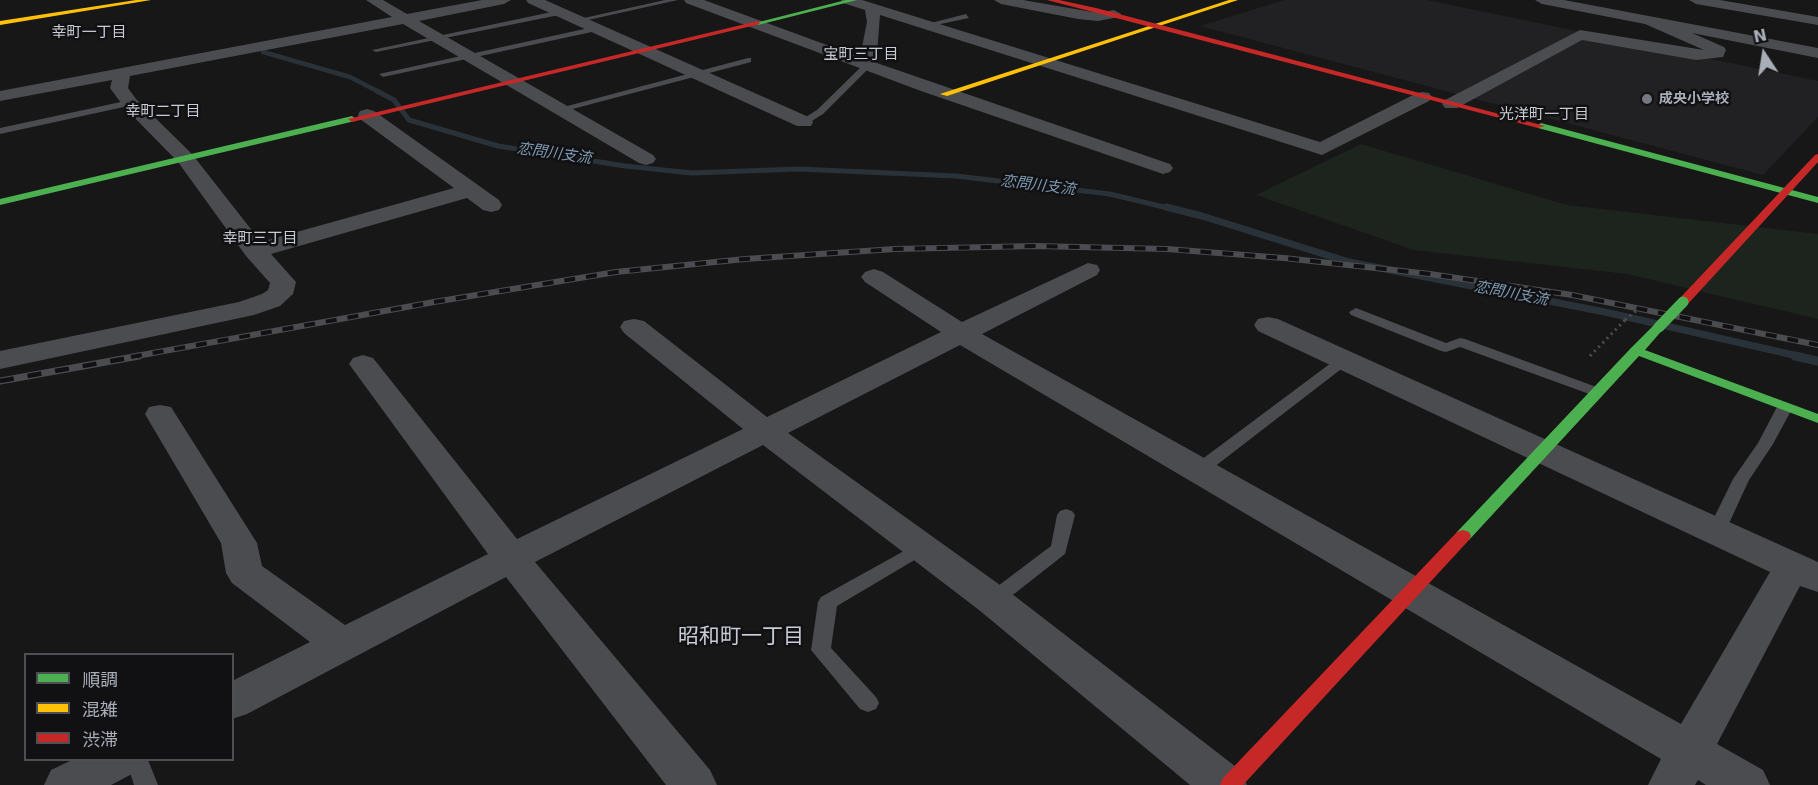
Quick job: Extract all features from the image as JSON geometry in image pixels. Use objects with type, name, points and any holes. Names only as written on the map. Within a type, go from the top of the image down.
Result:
[{"type":"street","points":[[0,16],[102,0]]},
{"type":"street","points":[[0,23],[148,0]]},
{"type":"street","points":[[374,0],[646,159]]},
{"type":"street","points":[[0,96],[504,0]]},
{"type":"street","points":[[533,0],[804,122]]},
{"type":"street","points":[[691,0],[944,94],[1163,168]]},
{"type":"street","points":[[0,202],[851,0],[1322,149],[1423,97]]},
{"type":"street","points":[[1001,0],[1078,15],[1098,17],[1114,14]]},
{"type":"street","points":[[1050,0],[1114,14],[1818,200]]},
{"type":"street","points":[[944,94],[1231,0]]},
{"type":"street","points":[[1542,0],[1818,53]]},
{"type":"street","points":[[1596,10],[1615,0]]},
{"type":"street","points":[[1696,0],[1818,21]]},
{"type":"street","points":[[863,64],[869,54],[874,22],[872,7]]},
{"type":"street","points":[[1451,104],[1580,35],[1696,55],[1717,54],[1718,50],[1648,20]]},
{"type":"street","points":[[0,360],[246,309],[271,300],[280,294],[284,282],[255,252],[185,158],[130,103],[119,88],[122,73]]},
{"type":"street","points":[[367,116],[491,205]]},
{"type":"street","points":[[1230,785],[1818,158]]},
{"type":"street","points":[[255,252],[470,190]]},
{"type":"street","points":[[234,699],[1088,270]]},
{"type":"street","points":[[874,277],[960,333],[1411,592],[1680,768],[1748,785]]},
{"type":"street","points":[[1268,325],[1805,572],[1680,768]]},
{"type":"street","points":[[634,327],[765,431],[993,600],[1224,785]]},
{"type":"street","points":[[1636,351],[1818,419]]},
{"type":"street","points":[[363,364],[511,558],[694,785]]},
{"type":"street","points":[[160,414],[239,543],[245,573],[342,645]]},
{"type":"street","points":[[67,785],[113,761]]},
{"type":"lane","points":[[579,20],[675,0]]},
{"type":"lane","points":[[376,50],[561,12]]},
{"type":"lane","points":[[931,24],[966,16]]},
{"type":"lane","points":[[383,74],[598,28]]},
{"type":"lane","points":[[561,109],[748,60]]},
{"type":"lane","points":[[804,122],[820,112],[863,64]]},
{"type":"lane","points":[[0,131],[130,103]]},
{"type":"lane","points":[[1356,312],[1446,348],[1460,342],[1597,392]]},
{"type":"lane","points":[[1199,470],[1344,360]]},
{"type":"lane","points":[[1716,532],[1741,479],[1766,444],[1785,407]]},
{"type":"lane","points":[[993,600],[1059,549],[1066,515]]},
{"type":"lane","points":[[868,703],[820,650],[828,602],[922,547]]},
{"type":"lane","points":[[138,761],[146,785]]},
{"type":"path","points":[[1590,356],[1625,320]]},
{"type":"shaded area","name":"成央小学校","points":[[1284,0],[1427,0],[1818,81],[1818,117],[1763,175],[1200,26]]},
{"type":"shaded area","points":[[1361,144],[1567,205],[1818,234],[1818,319],[1627,274],[1414,250],[1256,195]]},
{"type":"waterway","name":"恋問川支流","points":[[263,52],[350,77],[379,92]]},
{"type":"waterway","name":"恋問川支流","points":[[377,91],[394,100],[409,120],[498,146],[625,166],[692,173],[798,169],[956,176],[1110,194],[1172,209]]},
{"type":"waterway","name":"恋問川支流","points":[[1166,207],[1349,262],[1605,312],[1802,357]]},
{"type":"waterway","name":"恋問川支流","points":[[1795,356],[1818,361]]},
{"type":"railway","points":[[131,357],[434,302],[616,272],[745,259],[895,249],[1035,246],[1167,249],[1284,258],[1430,274],[1572,295],[1818,345]]},
{"type":"railway","points":[[0,381],[139,356]]},
{"type":"traffic: fast","points":[[758,23],[854,0]]},
{"type":"traffic: fast","points":[[0,202],[352,119]]},
{"type":"traffic: fast","points":[[1541,126],[1818,200]]},
{"type":"traffic: fast","points":[[1659,327],[1683,302]]},
{"type":"traffic: fast","points":[[1463,536],[1659,327]]},
{"type":"traffic: fast","points":[[1636,351],[1818,419]]},
{"type":"traffic: slow","points":[[0,23],[148,0]]},
{"type":"traffic: slow","points":[[944,94],[1235,0]]},
{"type":"traffic: jam","points":[[1050,0],[1094,9],[1541,126]]},
{"type":"traffic: jam","points":[[352,119],[758,23]]},
{"type":"traffic: jam","points":[[1683,302],[1818,157]]},
{"type":"traffic: jam","points":[[1230,785],[1463,536]]},
{"type":"place","name":"成央小学校","points":[[1647,99]]},
{"type":"district","name":"幸町一丁目","points":[[89,33]]},
{"type":"district","name":"宝町三丁目","points":[[861,55]]},
{"type":"district","name":"幸町二丁目","points":[[163,112]]},
{"type":"district","name":"光洋町一丁目","points":[[1544,115]]},
{"type":"district","name":"幸町三丁目","points":[[260,239]]},
{"type":"district","name":"昭和町一丁目","points":[[741,638]]}]
